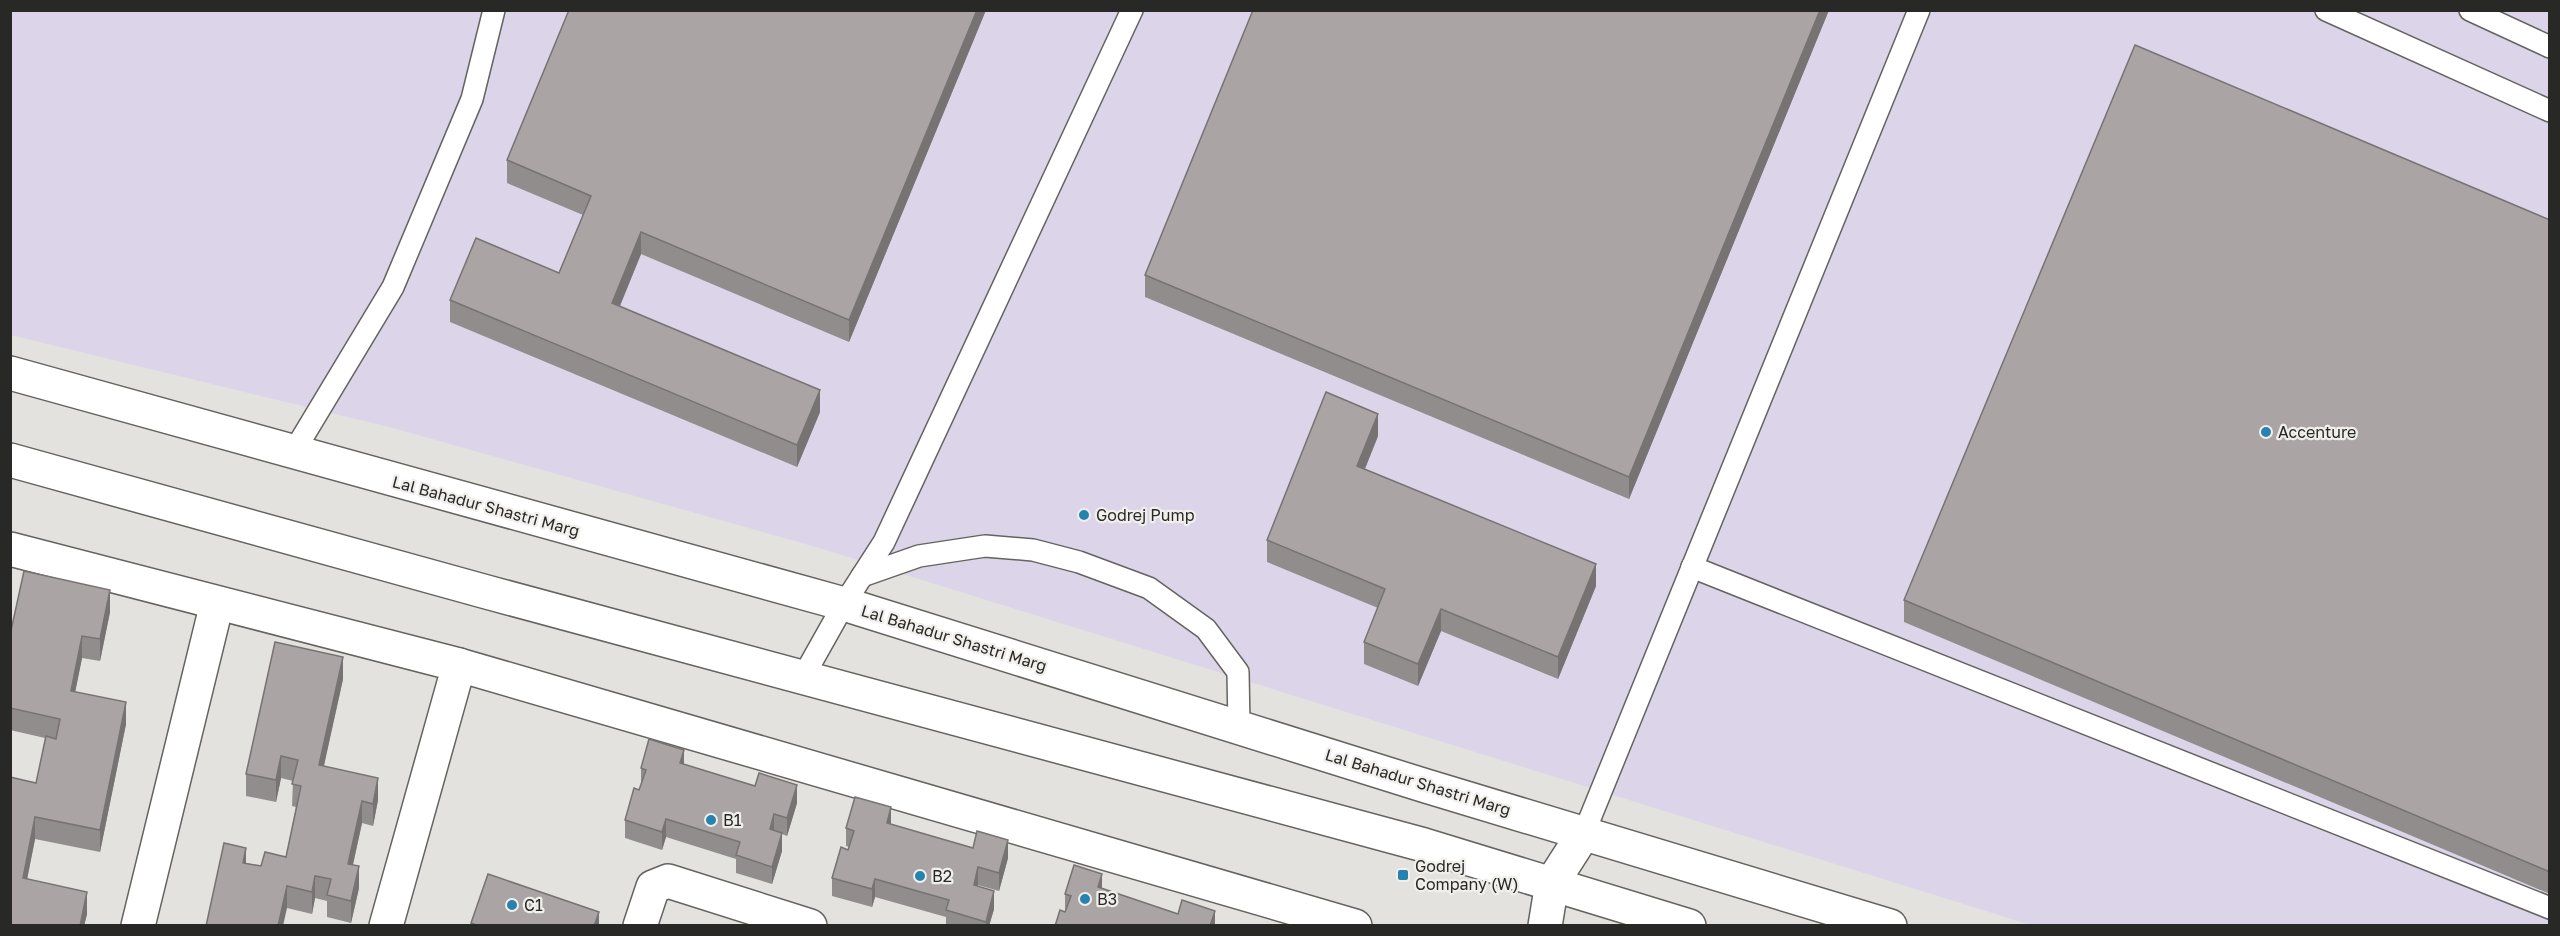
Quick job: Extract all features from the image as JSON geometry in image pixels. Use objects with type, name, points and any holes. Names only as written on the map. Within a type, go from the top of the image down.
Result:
[{"type":"main road","name":"Lal Bahadur Shastri Marg","points":[[10,374],[844,604],[1890,926]]},
{"type":"main road","points":[[10,460],[1424,845],[1689,926]]},
{"type":"main road","points":[[10,549],[459,665],[1355,926]]},
{"type":"main road","points":[[138,926],[217,603]]},
{"type":"main road","points":[[386,926],[459,665]]},
{"type":"main road","points":[[1545,926],[1552,883],[1584,833]]},
{"type":"main road","points":[[640,926],[653,887],[668,881],[810,926]]},
{"type":"lane","points":[[293,453],[393,287],[472,99],[494,10]]},
{"type":"lane","points":[[803,677],[844,604],[884,542],[1132,10]]},
{"type":"lane","points":[[1584,833],[1919,10]]},
{"type":"lane","points":[[2326,10],[2550,111]]},
{"type":"lane","points":[[2470,10],[2550,47]]},
{"type":"lane","points":[[862,576],[919,556],[985,546],[1033,550],[1068,559],[1149,588],[1206,629],[1238,672],[1239,727]]},
{"type":"lane","points":[[1692,567],[2550,908]]},
{"type":"shaded area","points":[[11,11],[2549,11],[2549,925],[2031,925],[816,547],[393,428],[11,335]]},
{"type":"building","points":[[569,10],[977,10],[849,320],[641,232],[612,303],[820,390],[797,445],[450,300],[476,238],[559,273],[591,196],[507,160]]},
{"type":"building","points":[[1253,10],[1820,10],[1629,477],[1145,275]]},
{"type":"building","name":"Accenture","points":[[2135,45],[2550,220],[2550,872],[1904,600]]},
{"type":"building","points":[[1326,392],[1378,414],[1357,466],[1596,564],[1558,657],[1441,609],[1418,664],[1364,642],[1385,589],[1267,540]]},
{"type":"building","points":[[24,571],[110,590],[100,639],[82,636],[71,691],[126,702],[100,830],[35,817],[23,878],[87,892],[80,926],[10,926],[10,777],[36,783],[46,736],[56,739],[60,719],[10,708],[10,635]]},
{"type":"building","points":[[275,642],[343,657],[319,765],[378,778],[373,804],[362,801],[348,864],[359,866],[351,901],[327,895],[331,879],[315,876],[312,892],[287,886],[278,926],[206,926],[224,843],[246,848],[243,863],[261,866],[265,852],[286,857],[301,786],[292,784],[298,760],[281,756],[276,780],[246,774]]},
{"type":"building","name":"B1","points":[[649,739],[684,750],[680,763],[755,786],[759,773],[797,785],[787,818],[774,814],[770,829],[782,833],[772,867],[736,855],[740,842],[666,819],[662,832],[625,820],[634,788],[639,790],[646,770],[641,768]]},
{"type":"building","name":"B2","points":[[855,797],[891,807],[887,823],[973,848],[977,831],[1008,840],[999,873],[978,867],[974,885],[994,891],[986,922],[946,910],[949,900],[875,879],[872,889],[832,878],[841,847],[848,850],[854,831],[846,828]]},
{"type":"building","points":[[1074,865],[1102,874],[1098,887],[1178,914],[1182,900],[1215,911],[1210,926],[1055,926],[1060,910],[1065,912],[1071,896],[1065,894]]},
{"type":"building","name":"C1","points":[[488,874],[599,912],[594,926],[479,926],[471,923]]},
{"type":"place","name":"Accenture","points":[[2266,432]]},
{"type":"place","name":"Godrej Pump","points":[[1084,515]]},
{"type":"place","name":"B1","points":[[711,820]]},
{"type":"place","name":"Godrej Company (W)","points":[[1403,875]]},
{"type":"place","name":"B2","points":[[920,876]]},
{"type":"place","name":"B3","points":[[1085,899]]},
{"type":"place","name":"C1","points":[[512,905]]}]
